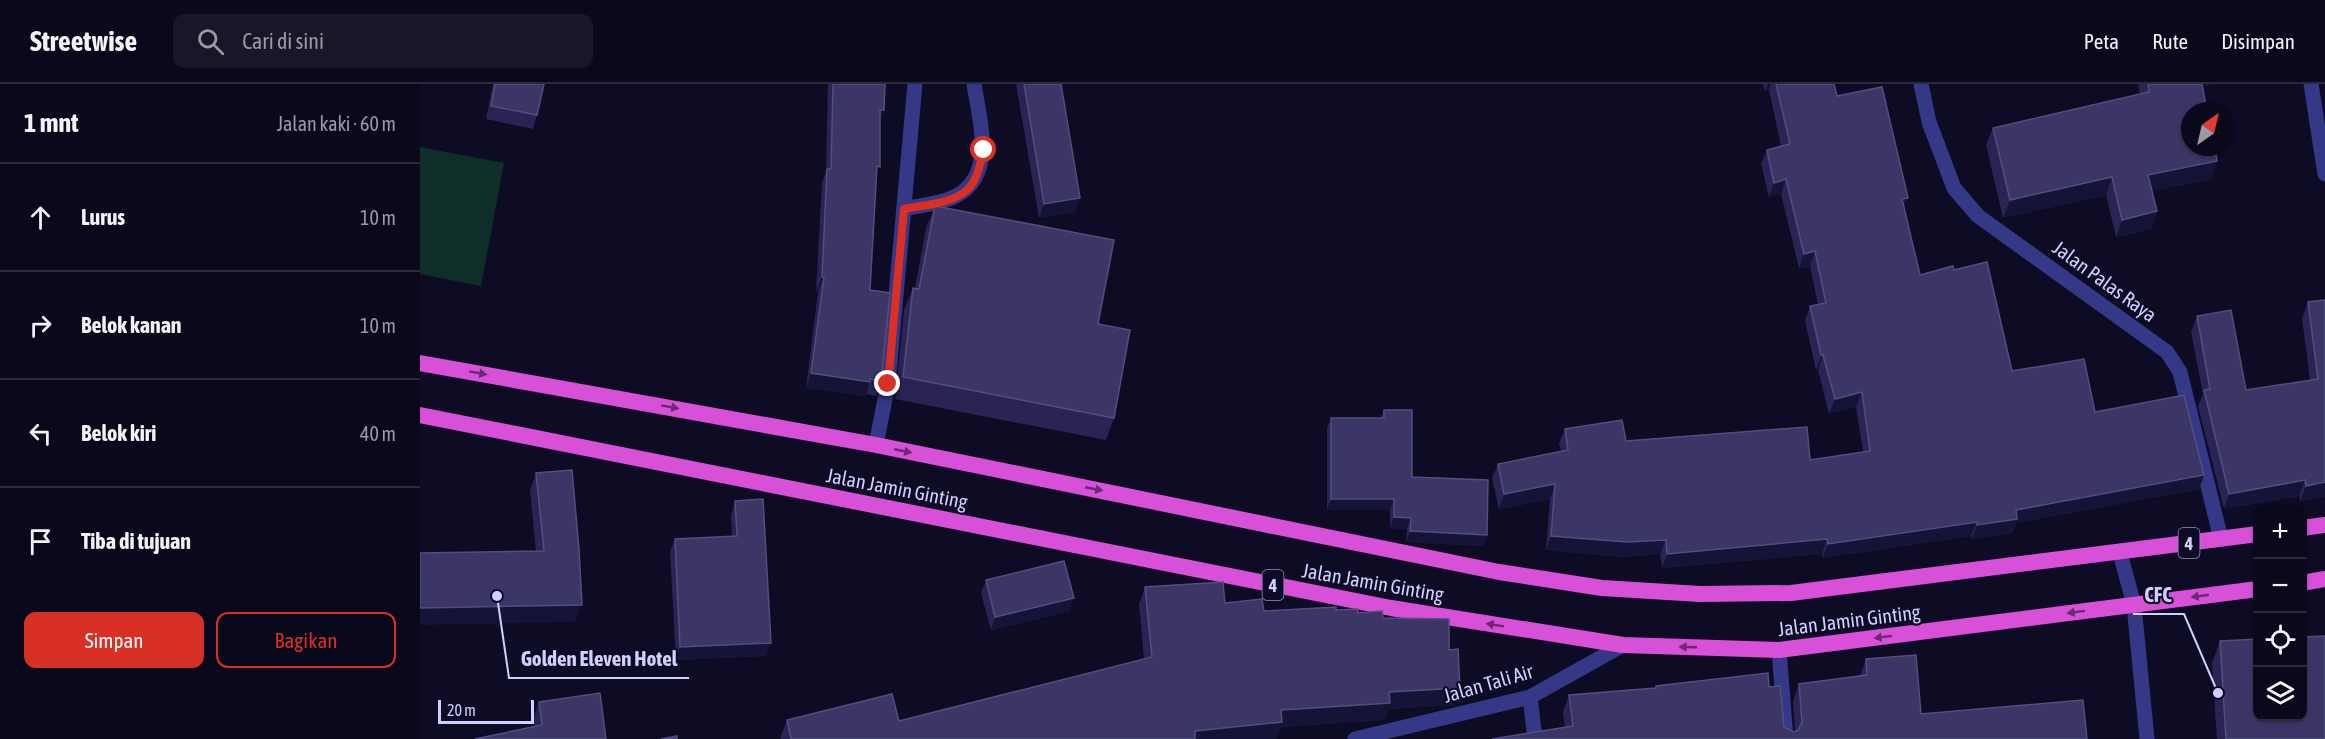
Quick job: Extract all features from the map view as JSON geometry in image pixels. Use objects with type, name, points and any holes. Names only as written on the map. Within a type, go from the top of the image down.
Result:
[{"type":"highway","name":"Jalan Jamin Ginting","points":[[420,363],[876,445],[1499,572],[1602,588],[1700,594],[1791,593],[2253,535]]},
{"type":"highway","name":"Jalan Jamin Ginting","points":[[420,415],[1391,608],[1623,645],[1779,650],[2253,590]]},
{"type":"highway","points":[[2307,527],[2325,525]]},
{"type":"highway","points":[[2307,582],[2325,579]]},
{"type":"street","points":[[876,445],[888,384],[915,84]]},
{"type":"street","points":[[904,209],[949,199],[967,190],[977,176],[984,150],[974,84]]},
{"type":"street","name":"Jalan Palas Raya","points":[[1921,84],[1929,122],[1954,188],[1978,216],[2168,352],[2180,372],[2221,539]]},
{"type":"street","points":[[2311,84],[2325,174]]},
{"type":"street","points":[[2120,552],[2134,605],[2147,739]]},
{"type":"street","name":"Jalan Tali Air","points":[[1355,739],[1530,697],[1623,645]]},
{"type":"street","points":[[1779,650],[1786,739]]},
{"type":"street","points":[[1530,697],[1535,739]]},
{"type":"green space","points":[[420,147],[504,163],[481,286],[420,274]]},
{"type":"building","points":[[495,84],[544,84],[537,115],[491,106]]},
{"type":"building","points":[[833,84],[885,84],[884,110],[880,110],[880,167],[877,166],[870,290],[890,293],[881,381],[870,379],[870,382],[811,373],[824,277],[822,277],[827,169],[831,169]]},
{"type":"building","points":[[1024,84],[1061,84],[1080,198],[1044,204]]},
{"type":"building","points":[[1776,84],[1834,84],[1837,96],[1882,87],[1908,198],[1902,199],[1920,275],[1953,266],[1954,270],[1987,262],[2012,371],[2084,359],[2095,412],[2184,395],[2204,475],[2016,510],[2017,519],[1977,525],[1977,522],[1828,544],[1827,539],[1667,554],[1666,540],[1627,542],[1551,536],[1555,484],[1504,494],[1498,464],[1568,450],[1565,429],[1622,420],[1626,441],[1807,427],[1810,460],[1870,451],[1862,392],[1835,399],[1823,355],[1821,355],[1810,306],[1826,303],[1815,251],[1804,254],[1786,179],[1774,183],[1767,150],[1790,144]]},
{"type":"building","points":[[2148,84],[2202,84],[2205,102],[2181,102],[2181,156],[2216,156],[2217,161],[2148,175],[2157,211],[2122,220],[2112,177],[2010,200],[1993,128],[2149,92]]},
{"type":"building","points":[[935,206],[1114,240],[1098,324],[1130,330],[1114,418],[903,377],[913,288],[919,289]]},
{"type":"building","points":[[2325,300],[2325,482],[2306,486],[2305,480],[2229,494],[2204,390],[2210,389],[2197,316],[2231,310],[2246,390],[2318,379],[2308,302]]},
{"type":"building","points":[[1384,410],[1412,410],[1412,477],[1488,480],[1487,535],[1410,531],[1411,518],[1394,517],[1394,499],[1331,499],[1331,418],[1384,418]]},
{"type":"building","points":[[572,470],[582,605],[420,608],[420,553],[544,551],[536,473]]},
{"type":"building","points":[[763,499],[771,643],[680,647],[675,539],[737,536],[735,501]]},
{"type":"building","points":[[1064,561],[1074,598],[995,617],[986,580]]},
{"type":"building","points":[[1223,582],[1225,603],[1262,599],[1264,611],[1336,607],[1336,610],[1358,609],[1358,613],[1382,611],[1383,618],[1449,619],[1449,650],[1458,649],[1460,688],[1389,692],[1390,703],[1281,710],[1282,722],[1195,731],[1195,739],[791,739],[787,720],[892,694],[899,721],[1152,657],[1145,587]]},
{"type":"building","points":[[2325,636],[2325,739],[2226,739],[2220,641],[2253,639],[2253,721],[2307,721],[2307,637]]},
{"type":"building","points":[[1916,655],[1921,714],[2083,700],[2087,739],[1492,739],[1573,726],[1569,695],[1656,688],[1656,686],[1768,673],[1769,687],[1780,686],[1784,727],[1794,732],[1798,730],[1802,722],[1799,684],[1867,675],[1866,659]]},
{"type":"building","points":[[600,693],[606,739],[475,739],[542,725],[539,702]]},
{"type":"building","points":[[677,736],[677,739],[661,739]]},
{"type":"place","name":"Golden Eleven Hotel","points":[[497,596]]},
{"type":"place","name":"CFC","points":[[2218,693]]},
{"type":"route","points":[[888,384],[904,209],[949,199],[967,190],[977,176],[984,150]]}]
